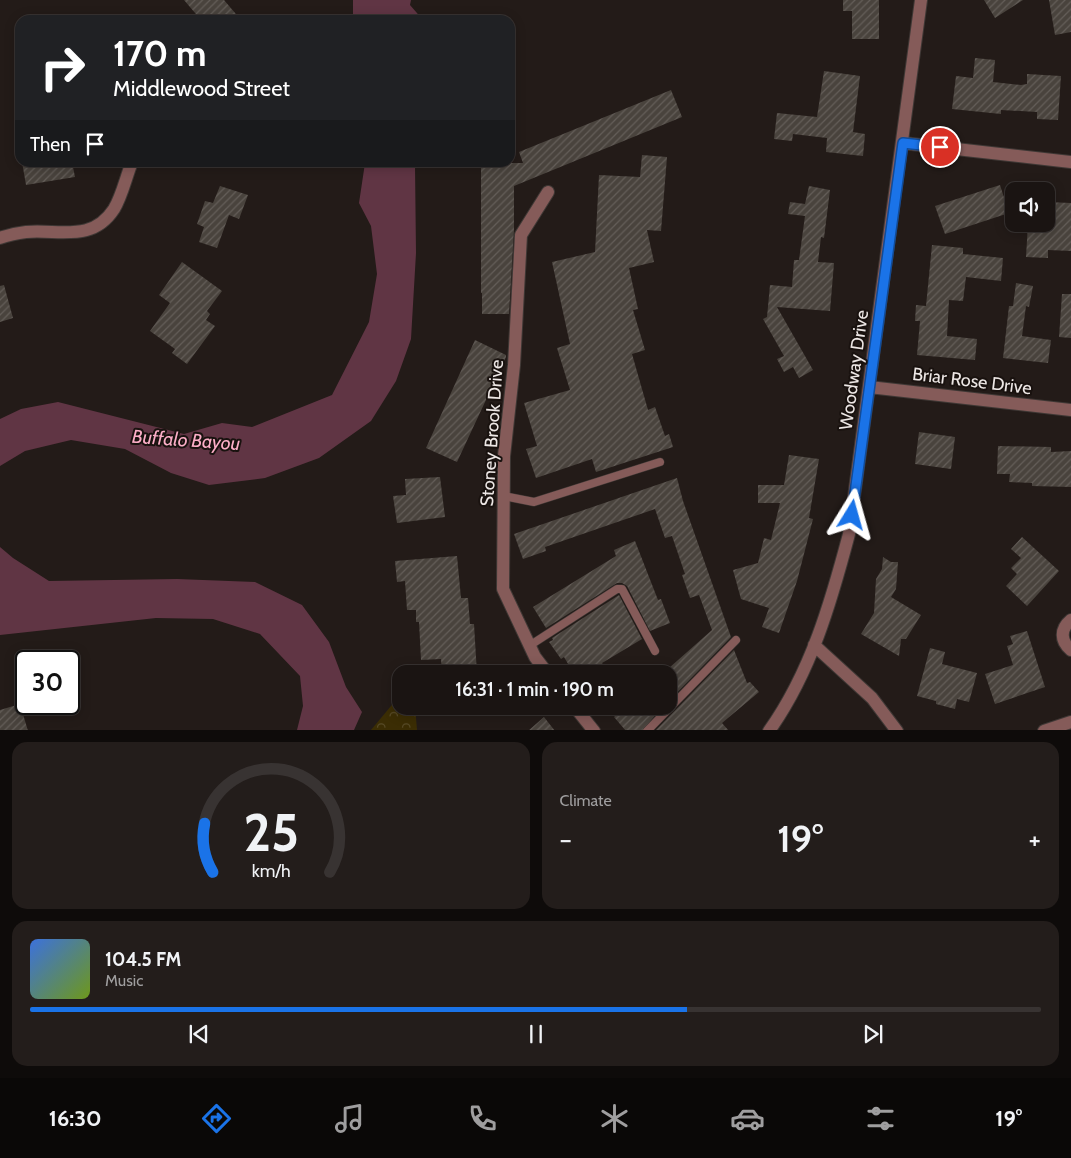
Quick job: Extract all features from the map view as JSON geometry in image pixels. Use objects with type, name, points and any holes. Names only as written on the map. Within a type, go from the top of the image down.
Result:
[{"type":"street","name":"Woodway Drive","points":[[769,730],[796,687],[814,644],[833,593],[849,534],[922,2]]},
{"type":"street","points":[[903,143],[1071,162]]},
{"type":"street","points":[[0,238],[27,232],[77,233],[92,228],[104,221],[114,208],[130,167]]},
{"type":"street","name":"Stoney Brook Drive","points":[[541,665],[529,646],[504,589],[504,456],[514,365],[521,235],[548,192]]},
{"type":"street","name":"Briar Rose Drive","points":[[869,387],[1071,410]]},
{"type":"street","points":[[1071,620],[1065,625],[1062,635],[1065,645],[1071,650]]},
{"type":"street","points":[[814,644],[872,698],[898,730]]},
{"type":"street","points":[[582,715],[594,730]]},
{"type":"street","points":[[1044,730],[1071,722]]},
{"type":"lane","points":[[504,496],[534,502],[660,462]]},
{"type":"lane","points":[[529,646],[617,588],[622,589],[656,652]]},
{"type":"lane","points":[[647,730],[736,640]]},
{"type":"green space","points":[[392,705],[392,715],[416,715],[417,730],[371,730]]},
{"type":"water","points":[[353,0],[411,0],[410,5],[419,15],[353,15]]},
{"type":"water","name":"Buffalo Bayou","points":[[364,167],[415,167],[416,253],[411,339],[396,381],[371,421],[319,458],[265,478],[209,485],[171,473],[125,449],[71,440],[25,451],[0,466],[0,419],[21,409],[58,402],[184,434],[222,423],[252,427],[332,395],[369,322],[377,274],[371,226],[359,203]]},
{"type":"water","points":[[0,547],[13,558],[49,581],[177,579],[255,582],[302,605],[329,642],[346,687],[362,712],[354,730],[297,730],[303,706],[300,676],[260,634],[213,619],[156,618],[0,635]]},
{"type":"building","points":[[184,0],[224,0],[237,15],[197,15]]},
{"type":"building","points":[[843,0],[879,0],[879,39],[852,39],[852,11],[843,11]]},
{"type":"building","points":[[984,0],[1023,0],[995,18]]},
{"type":"building","points":[[1049,0],[1071,0],[1071,32],[1055,35]]},
{"type":"building","points":[[975,58],[995,60],[993,82],[1021,85],[1027,84],[1027,74],[1061,76],[1058,120],[1037,119],[1037,112],[1001,110],[1001,114],[952,109],[956,76],[973,78]]},
{"type":"building","points":[[824,71],[860,76],[853,132],[865,134],[863,156],[826,152],[827,138],[793,134],[792,141],[774,139],[777,113],[817,117]]},
{"type":"building","points":[[671,90],[682,117],[514,186],[514,230],[509,314],[482,314],[481,167],[515,167],[515,163],[523,163],[519,152]]},
{"type":"building","points":[[642,155],[667,157],[661,231],[647,230],[654,262],[629,268],[638,309],[633,310],[645,350],[632,354],[648,410],[655,407],[665,436],[669,434],[673,447],[596,472],[592,459],[536,478],[526,449],[537,446],[524,403],[570,390],[557,348],[570,344],[552,262],[595,252],[599,175],[640,177]]},
{"type":"building","points":[[23,167],[73,167],[75,177],[26,185]]},
{"type":"building","points":[[1000,185],[1005,201],[1005,214],[945,234],[935,206]]},
{"type":"building","points":[[220,186],[248,195],[239,219],[229,215],[217,248],[199,242],[204,227],[197,224],[205,201],[213,203]]},
{"type":"building","points":[[809,186],[830,190],[824,238],[821,237],[818,262],[834,263],[830,311],[777,307],[813,370],[799,378],[793,367],[784,372],[777,359],[784,356],[763,319],[767,317],[770,285],[792,287],[794,260],[799,260],[805,216],[788,214],[790,202],[805,204]]},
{"type":"building","points":[[1055,202],[1071,203],[1071,251],[1048,250],[1048,258],[1026,257],[1028,232],[1055,232]]},
{"type":"building","points":[[932,245],[963,248],[963,254],[1003,258],[1001,281],[966,277],[963,301],[949,300],[947,336],[977,339],[975,360],[917,355],[920,321],[915,321],[916,305],[926,306]]},
{"type":"building","points":[[182,262],[222,291],[207,311],[210,314],[206,320],[215,326],[187,364],[172,353],[175,349],[150,331],[170,303],[159,295]]},
{"type":"building","points":[[1016,283],[1033,286],[1029,307],[1026,306],[1022,336],[1051,340],[1048,363],[1003,358],[1009,306],[1013,306]]},
{"type":"building","points":[[4,285],[13,318],[0,322],[0,286]]},
{"type":"building","points":[[1062,294],[1071,294],[1071,338],[1059,337]]},
{"type":"building","points":[[475,340],[506,355],[506,357],[457,462],[426,448]]},
{"type":"building","points":[[919,432],[955,437],[951,469],[915,464]]},
{"type":"building","points":[[998,446],[1051,447],[1051,452],[1071,451],[1071,487],[1032,486],[1032,483],[1009,482],[1010,474],[997,474]]},
{"type":"building","points":[[789,455],[819,459],[809,518],[813,519],[797,581],[779,633],[762,627],[769,608],[741,599],[733,570],[758,563],[764,538],[771,540],[780,503],[758,503],[758,485],[784,485]]},
{"type":"building","points":[[440,477],[445,517],[397,523],[393,496],[406,495],[405,479]]},
{"type":"building","points":[[677,478],[683,501],[731,637],[677,693],[677,665],[672,665],[712,630],[699,595],[690,598],[682,575],[685,574],[672,536],[665,538],[655,509],[545,547],[546,551],[523,559],[514,534]]},
{"type":"building","points":[[1022,537],[1059,571],[1027,606],[1006,586],[1017,574],[1011,568],[1021,558],[1011,549]]},
{"type":"building","points":[[635,541],[658,600],[661,599],[670,623],[650,631],[627,586],[617,583],[546,628],[533,607],[616,556],[614,550]]},
{"type":"building","points":[[457,556],[461,598],[468,598],[470,624],[474,624],[476,665],[441,665],[441,659],[421,660],[419,622],[416,622],[416,610],[407,610],[405,581],[397,582],[395,561]]},
{"type":"building","points":[[883,557],[891,562],[898,562],[896,589],[891,597],[921,615],[906,639],[901,639],[899,656],[861,634],[874,613],[876,579],[882,569]]},
{"type":"building","points":[[619,595],[642,639],[602,663],[603,665],[569,665],[564,657],[561,659],[549,642],[553,640],[552,638]]},
{"type":"building","points":[[1027,631],[1045,687],[995,704],[985,674],[1013,665],[1007,646],[1013,644],[1010,636]]},
{"type":"building","points":[[930,648],[945,652],[942,664],[977,673],[969,702],[957,699],[955,709],[917,696]]},
{"type":"building","points":[[734,650],[747,683],[750,682],[759,692],[722,723],[728,730],[656,730],[671,715],[677,715],[677,708]]},
{"type":"building","points":[[15,706],[15,715],[23,715],[28,730],[0,730],[0,710]]},
{"type":"building","points":[[616,715],[655,715],[643,730],[625,730],[614,717]]},
{"type":"building","points":[[544,717],[554,730],[529,730]]},
{"type":"route","points":[[852,515],[903,143],[940,147]]}]
